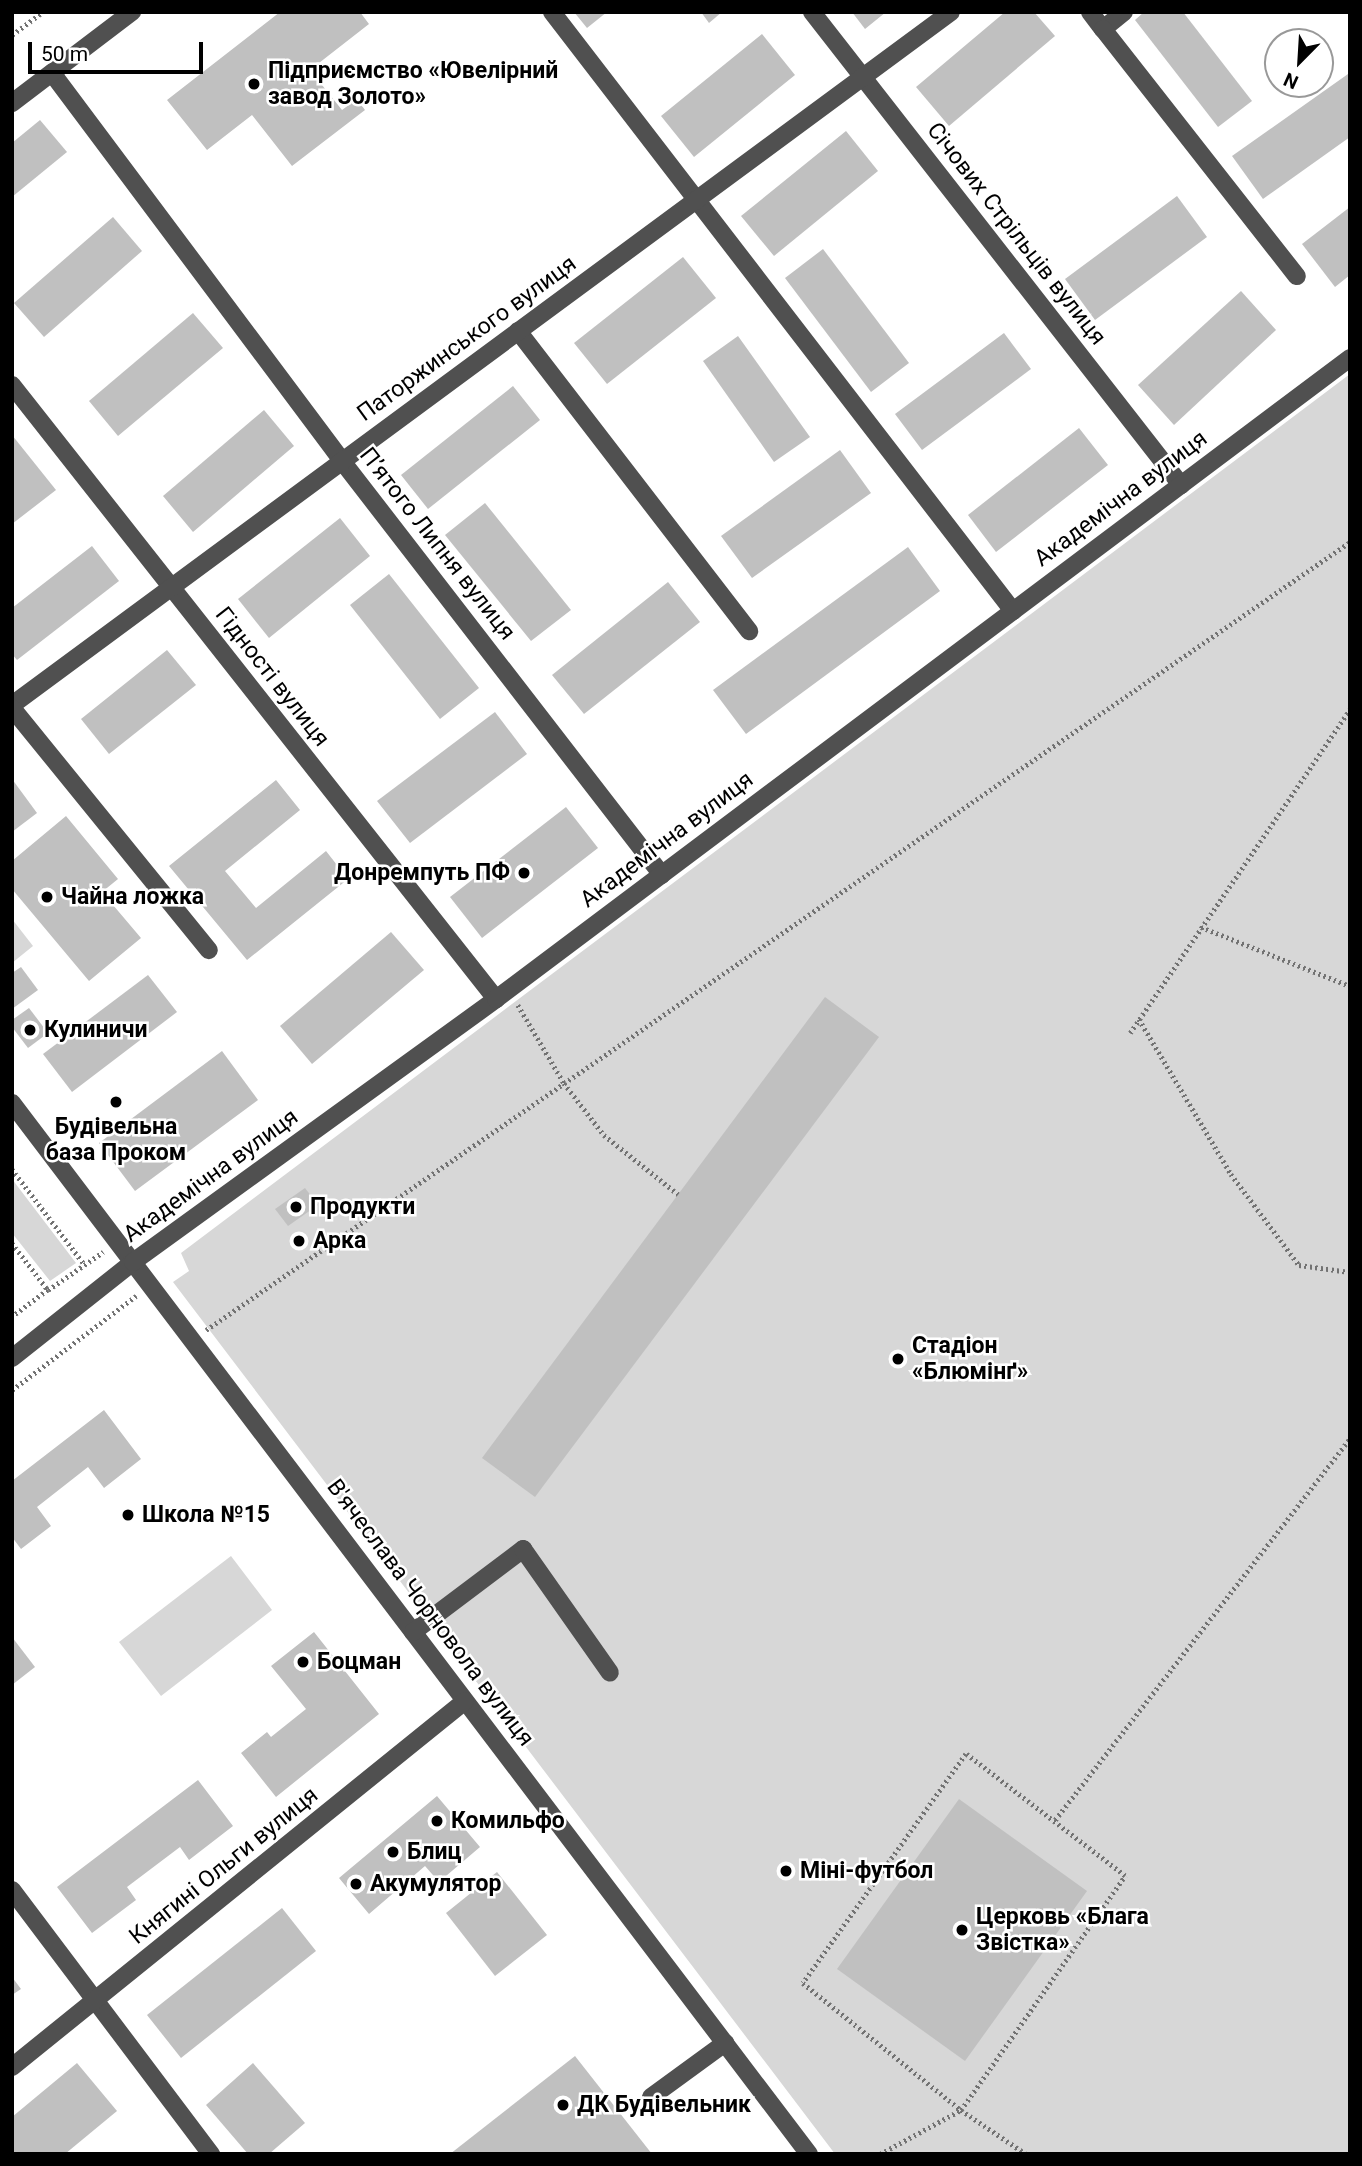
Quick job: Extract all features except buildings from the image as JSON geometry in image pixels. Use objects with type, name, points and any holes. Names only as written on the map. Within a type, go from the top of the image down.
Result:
[{"type":"street","points":[[12,103],[132,12]]},
{"type":"street","points":[[552,12],[1013,611]]},
{"type":"street","name":"Січових Стрільців вулиця","points":[[812,12],[825,20],[863,78],[1181,485]]},
{"type":"street","name":"Паторжинського вулиця","points":[[12,707],[951,12]]},
{"type":"street","points":[[1090,12],[1297,276]]},
{"type":"street","points":[[1103,29],[1124,12]]},
{"type":"street","name":"П’ятого Липня вулиця","points":[[52,72],[342,461],[662,875]]},
{"type":"street","points":[[518,331],[750,631]]},
{"type":"street","name":"Академічна вулиця","points":[[12,1358],[133,1262],[502,994],[1350,358]]},
{"type":"street","name":"Гідності вулиця","points":[[12,385],[170,588],[502,994]]},
{"type":"street","points":[[12,707],[209,950]]},
{"type":"street","name":"В'ячеслава Чорновола вулиця","points":[[12,1103],[808,2154]]},
{"type":"street","points":[[413,1632],[523,1549],[610,1673]]},
{"type":"street","name":"Княгині Ольги вулиця","points":[[12,2067],[96,2002],[465,1701]]},
{"type":"street","points":[[12,1890],[211,2154]]},
{"type":"street","points":[[651,2097],[725,2043]]},
{"type":"path","points":[[12,35],[43,12]]},
{"type":"path","points":[[192,1340],[1350,542]]},
{"type":"path","points":[[1130,1033],[1350,709]]},
{"type":"path","points":[[1201,928],[1350,986]]},
{"type":"path","points":[[502,994],[604,1135],[678,1194]]},
{"type":"path","points":[[1139,1019],[1231,1174],[1299,1265],[1350,1272]]},
{"type":"path","points":[[12,1169],[85,1265]]},
{"type":"path","points":[[12,1317],[118,1242]]},
{"type":"path","points":[[12,1243],[48,1290]]},
{"type":"path","points":[[12,1390],[150,1285]]},
{"type":"path","points":[[1055,1820],[1350,1438]]},
{"type":"path","points":[[880,2154],[961,2110],[1125,1876],[966,1754],[803,1983],[961,2110],[1026,2154]]},
{"type":"shaded area","points":[[1350,374],[1350,2154],[835,2154],[173,1282],[189,1271],[181,1253]]},
{"type":"shaded area","points":[[12,919],[33,946],[12,963]]},
{"type":"shaded area","points":[[12,1179],[76,1263],[50,1281],[12,1233]]},
{"type":"shaded area","points":[[231,1556],[272,1610],[161,1696],[119,1642]]},
{"type":"place","name":"Підприємство «Ювелірний завод Золото»","points":[[254,84]]},
{"type":"place","name":"Донремпуть ПФ","points":[[524,873]]},
{"type":"place","name":"Чайна ложка","points":[[47,897]]},
{"type":"place","name":"Кулиничи","points":[[30,1030]]},
{"type":"place","name":"Будівельна база Проком","points":[[116,1102]]},
{"type":"place","name":"Продукти","points":[[296,1207]]},
{"type":"place","name":"Арка","points":[[299,1241]]},
{"type":"place","name":"Стадіон «Блюмінґ»","points":[[898,1359]]},
{"type":"place","name":"Школа №15","points":[[128,1515]]},
{"type":"place","name":"Боцман","points":[[303,1662]]},
{"type":"place","name":"Комильфо","points":[[437,1821]]},
{"type":"place","name":"Блиц","points":[[393,1852]]},
{"type":"place","name":"Міні-футбол","points":[[786,1871]]},
{"type":"place","name":"Акумулятор","points":[[356,1884]]},
{"type":"place","name":"Церковь «Блага Звістка»","points":[[962,1930]]},
{"type":"place","name":"ДК Будівельник","points":[[563,2105]]}]
